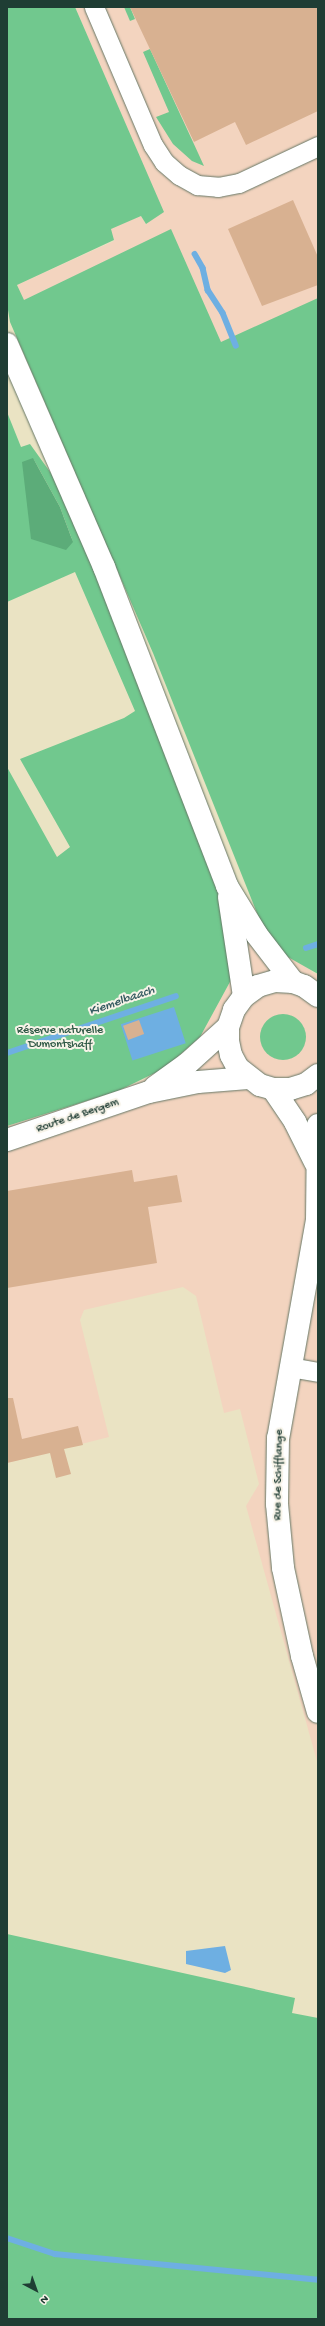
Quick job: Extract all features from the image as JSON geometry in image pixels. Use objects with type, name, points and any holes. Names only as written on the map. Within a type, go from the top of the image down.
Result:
[{"type":"main road","points":[[7,344],[126,624],[227,886],[256,935],[292,982]]},
{"type":"main road","points":[[227,886],[244,996]]},
{"type":"main road","points":[[317,993],[292,982],[275,981],[258,986],[244,996],[234,1010],[228,1026],[231,1055],[248,1078],[273,1089],[290,1089],[306,1084],[318,1075]]},
{"type":"main road","name":"Route de Bergem","points":[[149,1092],[187,1064],[228,1026]]},
{"type":"main road","name":"Route de Bergem","points":[[7,1140],[149,1092],[198,1082],[248,1078]]},
{"type":"main road","name":"Rue de Schifflange","points":[[273,1089],[295,1122],[316,1165]]},
{"type":"main road","name":"Rue de Schifflange","points":[[318,1125],[316,1165],[317,1220],[278,1438],[277,1504],[283,1568],[302,1656],[318,1712]]},
{"type":"street","points":[[94,7],[153,145],[164,162],[179,175],[197,185],[218,187],[239,183],[318,146]]},
{"type":"street","points":[[290,1367],[318,1372]]},
{"type":"shaded area","points":[[75,7],[318,7],[318,342],[90,454],[17,285],[114,241],[110,229],[141,216],[146,224],[163,212]]},
{"type":"shaded area","points":[[227,886],[313,973],[318,974],[318,1765],[246,1506],[259,1484],[240,1409],[224,1413],[196,1296],[183,1287],[84,1310],[80,1320],[109,1437],[7,1463],[7,1126],[118,1091],[147,1078],[165,1068],[200,1037],[231,980]]},
{"type":"green space","points":[[7,7],[75,7],[164,212],[146,224],[141,216],[111,229],[114,240],[17,285],[24,300],[171,229],[221,342],[318,298],[318,974],[279,952],[265,933],[153,653],[10,322],[7,304]]},
{"type":"green space","points":[[124,7],[130,7],[135,19],[130,21]]},
{"type":"green space","points":[[150,49],[204,166],[192,161],[173,144],[156,117],[169,112],[143,52]]},
{"type":"green space","name":"Réserve naturelle Dumontshaff","points":[[7,412],[21,447],[30,444],[81,515],[227,886],[231,980],[200,1037],[165,1068],[118,1091],[7,1126],[7,767],[57,857],[70,847],[20,759],[124,718],[135,711],[75,572],[7,602]],"holes":[[[33,458],[60,507],[73,542]]]},
{"type":"green space","points":[[33,458],[60,507],[73,542],[66,550],[31,539],[22,462]]},
{"type":"green space","points":[[283,1014],[296,1018],[302,1024],[306,1037],[302,1050],[296,1056],[283,1060],[270,1056],[264,1050],[260,1037],[264,1024],[270,1018]]},
{"type":"green space","points":[[7,1934],[295,1998],[292,2013],[318,2018],[318,2319],[7,2319]]},
{"type":"water","points":[[174,1007],[186,1043],[132,1060],[121,1024]]},
{"type":"water","points":[[225,1946],[231,1970],[225,1973],[186,1964],[186,1951]]},
{"type":"building","points":[[130,7],[318,7],[318,111],[246,145],[235,122],[194,142]]},
{"type":"building","points":[[293,200],[318,257],[318,285],[262,306],[228,229]]},
{"type":"building","points":[[139,1020],[144,1034],[128,1040],[123,1026]]},
{"type":"building","points":[[132,1170],[134,1182],[177,1175],[182,1202],[148,1207],[157,1263],[7,1288],[7,1191]]},
{"type":"building","points":[[7,1398],[13,1398],[22,1439],[78,1426],[83,1445],[64,1449],[71,1474],[56,1478],[50,1453],[7,1463]]},
{"type":"waterway","points":[[195,254],[203,268],[208,290],[223,313],[236,345]]},
{"type":"waterway","name":"Kiemelbaach","points":[[306,948],[318,944]]},
{"type":"waterway","name":"Kiemelbaach","points":[[7,1053],[176,996]]},
{"type":"waterway","points":[[7,2238],[55,2254],[318,2280]]}]
